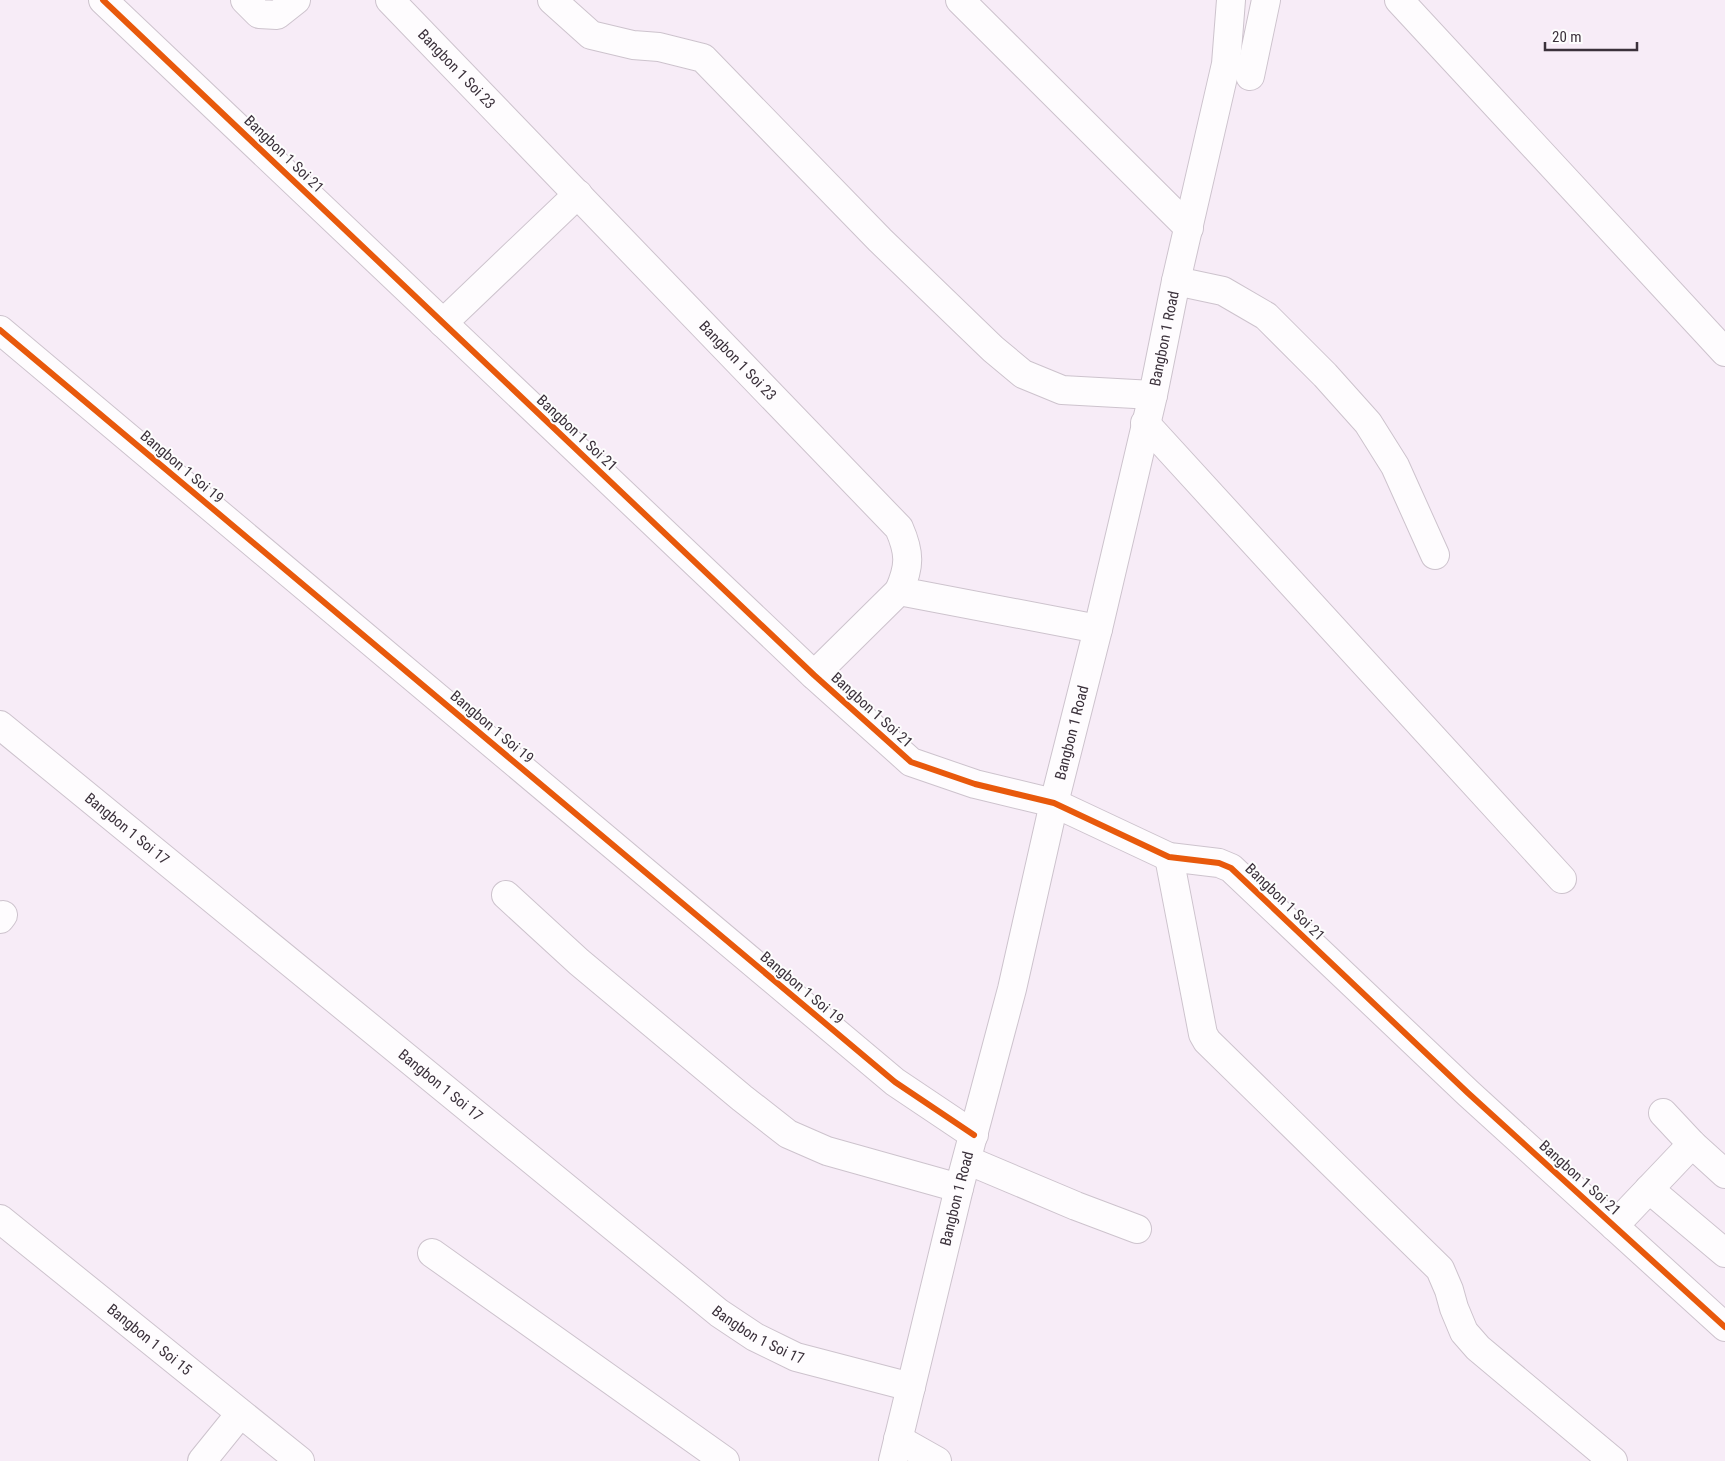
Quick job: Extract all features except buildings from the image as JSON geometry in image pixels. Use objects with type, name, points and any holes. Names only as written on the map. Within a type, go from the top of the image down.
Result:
[{"type":"street","name":"Bangbon 1 Soi 21","points":[[103,0],[814,675],[911,762],[975,784],[1054,803],[1169,857],[1219,863],[1231,868],[1468,1093],[1725,1327]]},
{"type":"street","points":[[245,0],[259,14],[277,16],[296,0]]},
{"type":"street","name":"Bangbon 1 Soi 23","points":[[390,0],[899,528],[905,540],[909,557],[906,576],[899,591]]},
{"type":"street","points":[[552,0],[591,35],[633,45],[660,47],[703,58],[880,240],[993,350],[1023,374],[1062,390],[1153,394]]},
{"type":"street","points":[[960,0],[1189,228]]},
{"type":"street","name":"Bangbon 1 Road","points":[[895,1450],[959,1188],[1012,988],[1054,803],[1098,629],[1153,394],[1176,281],[1226,64],[1231,0]]},
{"type":"street","points":[[1250,76],[1266,0]]},
{"type":"street","points":[[1399,0],[1725,352]]},
{"type":"street","points":[[443,323],[578,194]]},
{"type":"street","points":[[1176,281],[1223,291],[1266,316],[1325,375],[1368,423],[1395,466],[1435,555]]},
{"type":"street","name":"Bangbon 1 Soi 19","points":[[0,330],[896,1082],[970,1147],[1076,1206],[1137,1229]]},
{"type":"street","points":[[1145,423],[1562,879]]},
{"type":"street","points":[[814,675],[899,591],[1098,629]]},
{"type":"street","name":"Bangbon 1 Soi 17","points":[[0,725],[719,1313],[755,1337],[796,1357],[911,1387]]},
{"type":"street","points":[[1169,857],[1203,1034],[1207,1041],[1440,1269],[1450,1290],[1454,1308],[1464,1332],[1478,1348],[1613,1461]]},
{"type":"street","points":[[506,896],[587,968],[742,1098],[788,1134],[827,1151],[959,1188]]},
{"type":"street","points":[[1663,1113],[1692,1144],[1725,1174]]},
{"type":"street","points":[[1614,1226],[1692,1144]]},
{"type":"street","points":[[1649,1189],[1725,1253]]},
{"type":"street","name":"Bangbon 1 Soi 15","points":[[0,1219],[300,1461]]},
{"type":"street","points":[[432,1253],[724,1461]]},
{"type":"street","points":[[202,1461],[240,1414]]},
{"type":"street","points":[[895,1450],[937,1461]]},
{"type":"cycle path","points":[[103,0],[814,675],[911,762],[975,784],[1054,803],[1169,857],[1219,863],[1231,868],[1468,1093],[1725,1327]]},
{"type":"cycle path","points":[[0,330],[895,1082],[974,1135]]}]
